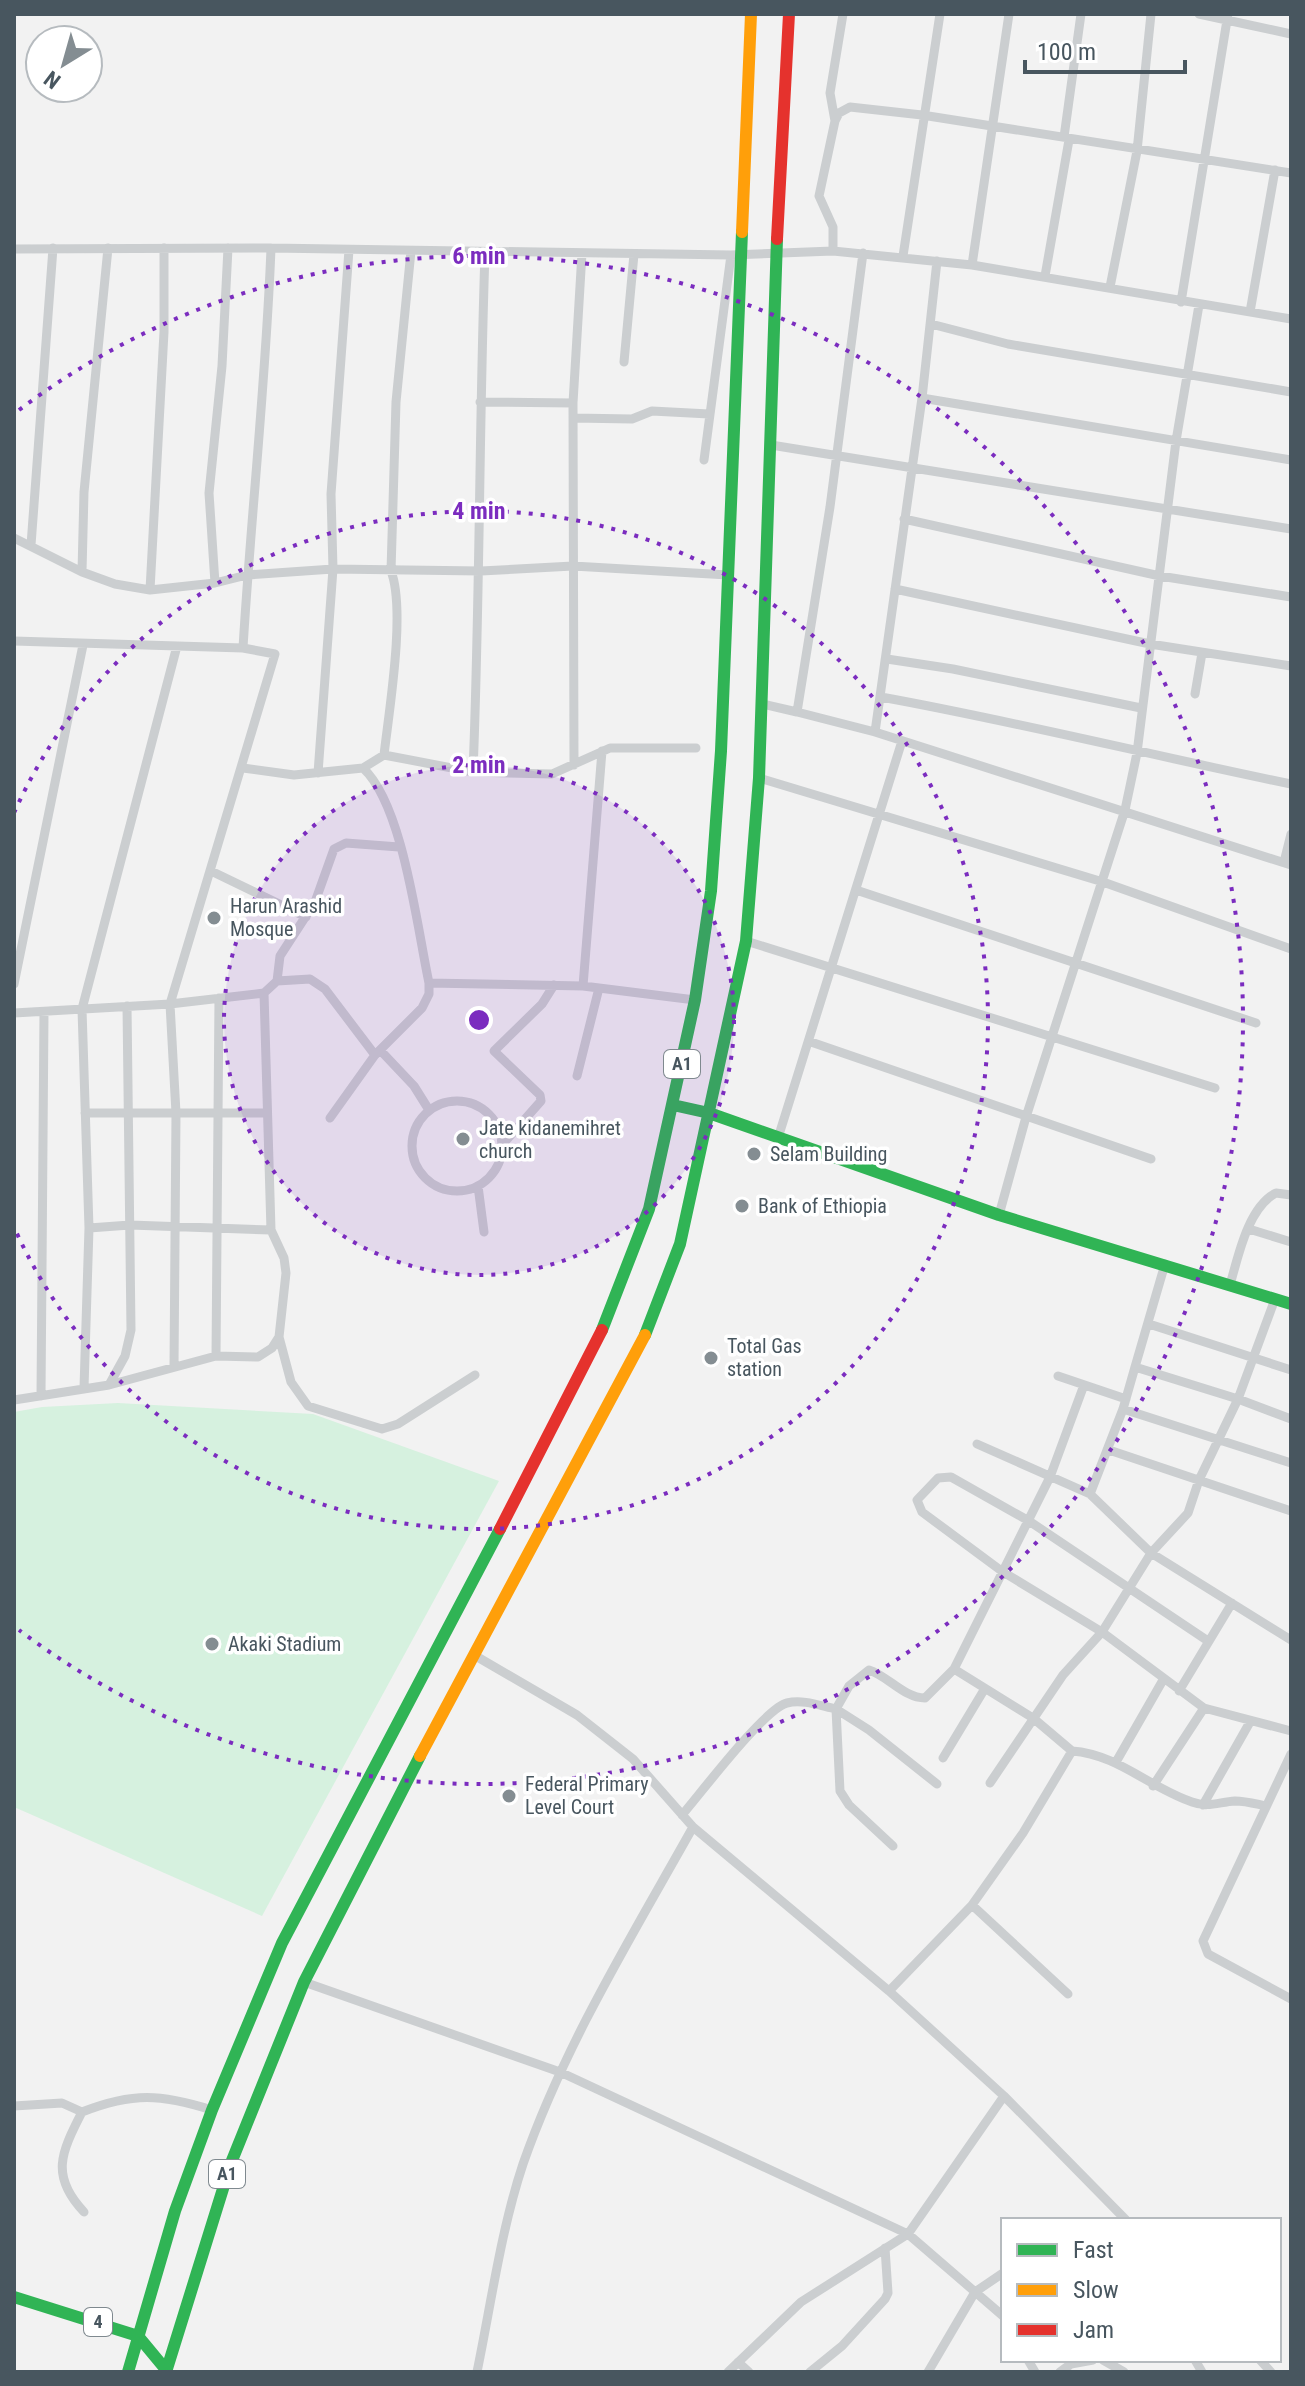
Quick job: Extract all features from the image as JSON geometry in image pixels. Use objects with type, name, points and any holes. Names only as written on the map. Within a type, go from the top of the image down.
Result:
[{"type":"main road","name":"A1","points":[[128,2372],[175,2211],[212,2110],[282,1943],[575,1387],[617,1299],[649,1209],[695,1000],[711,891],[728,575],[736,255],[751,14]]},
{"type":"main road","name":"A1","points":[[166,2372],[231,2163],[304,1982],[646,1334],[680,1244],[746,941],[759,778],[776,253],[789,14]]},
{"type":"main road","points":[[673,1105],[709,1113],[999,1215],[1291,1304]]},
{"type":"main road","name":"4","points":[[14,2297],[138,2336],[166,2372]]},
{"type":"street","points":[[835,121],[830,93],[843,14]]},
{"type":"street","points":[[903,256],[922,115],[940,14]]},
{"type":"street","points":[[972,265],[1009,14]]},
{"type":"street","points":[[1045,276],[1067,138],[1081,14]]},
{"type":"street","points":[[1110,287],[1137,151],[1151,14]]},
{"type":"street","points":[[1199,14],[1227,17],[1291,34]]},
{"type":"street","points":[[1181,302],[1201,159],[1227,17]]},
{"type":"street","points":[[833,251],[833,227],[819,196],[835,121],[839,113],[850,107],[922,115],[1291,173]]},
{"type":"street","points":[[1250,312],[1275,170]]},
{"type":"street","points":[[31,545],[53,248]]},
{"type":"street","points":[[82,572],[84,492],[108,248]]},
{"type":"street","points":[[150,590],[164,332],[164,248]]},
{"type":"street","points":[[215,583],[209,493],[222,366],[228,248]]},
{"type":"street","points":[[14,249],[271,248],[736,255],[833,251],[972,265],[1291,319]]},
{"type":"street","points":[[243,648],[267,346],[271,248]]},
{"type":"street","points":[[318,773],[333,569],[331,494],[349,250]]},
{"type":"street","points":[[384,755],[396,615],[395,581],[391,571],[396,402],[411,251]]},
{"type":"street","points":[[473,772],[481,571],[480,402],[485,253]]},
{"type":"street","points":[[574,765],[573,403],[582,253]]},
{"type":"street","points":[[797,712],[837,453],[863,253]]},
{"type":"street","points":[[624,362],[634,254]]},
{"type":"street","points":[[704,460],[736,255]]},
{"type":"street","points":[[875,732],[922,398],[937,261]]},
{"type":"street","points":[[999,1215],[1026,1117],[1125,810],[1137,753],[1176,441],[1199,305]]},
{"type":"street","points":[[931,324],[994,341],[1291,392]]},
{"type":"street","points":[[922,398],[1291,460]]},
{"type":"street","points":[[480,402],[573,403]]},
{"type":"street","points":[[574,418],[632,419],[652,411],[709,414]]},
{"type":"street","points":[[771,445],[837,453],[1167,511],[1291,529]]},
{"type":"street","points":[[904,519],[1160,576],[1291,597]]},
{"type":"street","points":[[14,538],[82,572],[115,584],[150,590],[215,583],[247,575],[333,569],[481,571],[573,566],[728,575]]},
{"type":"street","points":[[895,589],[1150,644],[1291,666]]},
{"type":"street","points":[[14,641],[243,648],[269,650],[275,659],[170,1004],[176,1113],[174,1367]]},
{"type":"street","points":[[14,984],[83,645]]},
{"type":"street","points":[[84,1388],[89,1228],[82,1009],[177,646]]},
{"type":"street","points":[[1195,694],[1202,653]]},
{"type":"street","points":[[887,659],[953,669],[1141,708]]},
{"type":"street","points":[[881,697],[1016,721],[1137,753],[1291,784]]},
{"type":"street","points":[[762,704],[875,732],[1288,863],[1291,834]]},
{"type":"street","points":[[778,1138],[811,1042],[902,741]]},
{"type":"street","points":[[243,768],[294,775],[318,773],[363,768],[384,755],[473,772],[552,774],[602,751],[621,746],[696,748]]},
{"type":"street","points":[[583,986],[602,751]]},
{"type":"street","points":[[330,1118],[378,1052],[422,1008],[429,994],[393,816],[378,786],[363,768]]},
{"type":"street","points":[[759,778],[1103,882],[1291,949]]},
{"type":"street","points":[[277,981],[280,956],[306,917],[334,849],[340,844],[399,847]]},
{"type":"street","points":[[211,871],[306,917]]},
{"type":"street","points":[[856,890],[1256,1023]]},
{"type":"street","points":[[746,941],[1215,1088]]},
{"type":"street","points":[[14,1013],[170,1004],[264,993],[277,981],[299,979],[319,983],[378,1052],[414,1086],[429,1110]]},
{"type":"street","points":[[429,983],[583,986],[695,1000]]},
{"type":"street","points":[[502,1145],[541,1101],[540,1095],[494,1051],[542,1004],[554,985]]},
{"type":"street","points":[[577,1076],[599,988]]},
{"type":"street","points":[[264,993],[271,1230],[284,1258],[286,1273],[279,1337],[291,1382],[308,1406],[382,1429],[398,1424],[475,1375]]},
{"type":"street","points":[[216,1356],[220,1227],[219,998]]},
{"type":"street","points":[[109,1385],[130,1341],[131,1113],[127,1006]]},
{"type":"street","points":[[41,1396],[44,1012]]},
{"type":"street","points":[[811,1042],[1151,1159]]},
{"type":"street","points":[[452,1101],[476,1105],[490,1114],[499,1128],[502,1145],[500,1161],[491,1176],[478,1186],[462,1191],[446,1190],[431,1183],[419,1170],[413,1155],[412,1138],[418,1123],[429,1110],[452,1101]]},
{"type":"street","points":[[85,1113],[267,1113]]},
{"type":"street","points":[[478,1186],[484,1232]]},
{"type":"street","points":[[1230,1285],[1249,1229],[1270,1196],[1291,1195]]},
{"type":"street","points":[[89,1228],[130,1225],[271,1230]]},
{"type":"street","points":[[1249,1229],[1291,1242]]},
{"type":"street","points":[[1090,1494],[1125,1404],[1165,1264]]},
{"type":"street","points":[[990,1783],[1063,1675],[1102,1632],[1151,1553],[1188,1513],[1199,1480],[1221,1440],[1238,1399],[1275,1299]]},
{"type":"street","points":[[1149,1324],[1291,1370]]},
{"type":"street","points":[[14,1400],[109,1385],[216,1356],[258,1357],[272,1348],[279,1337]]},
{"type":"street","points":[[1135,1367],[1291,1419]]},
{"type":"street","points":[[1058,1376],[1221,1440],[1291,1463]]},
{"type":"street","points":[[893,1846],[849,1805],[840,1791],[836,1709],[849,1686],[869,1670],[916,1698],[925,1698],[954,1669],[1050,1477],[1084,1385]]},
{"type":"street","points":[[977,1444],[1090,1494],[1151,1553],[1291,1640]]},
{"type":"street","points":[[1109,1450],[1291,1511]]},
{"type":"street","points":[[1208,1641],[1029,1521],[945,1475],[917,1500],[922,1512],[1003,1572],[1102,1632],[1204,1708],[1291,1731]]},
{"type":"street","points":[[1179,1691],[1232,1603]]},
{"type":"street","points":[[474,1655],[604,1734],[633,1759],[693,1827],[889,1991],[1004,2096],[1124,2218]]},
{"type":"street","points":[[954,1669],[1033,1718],[1072,1751],[1090,1752],[1116,1762],[1153,1786],[1203,1805],[1237,1801],[1266,1806]]},
{"type":"street","points":[[1116,1762],[1163,1680]]},
{"type":"street","points":[[943,1758],[984,1690]]},
{"type":"street","points":[[682,1815],[780,1706],[805,1702],[836,1709],[869,1730],[937,1784]]},
{"type":"street","points":[[1153,1786],[1204,1708]]},
{"type":"street","points":[[1203,1805],[1250,1722]]},
{"type":"street","points":[[889,1991],[972,1905],[1023,1833],[1072,1751]]},
{"type":"street","points":[[1291,1754],[1203,1941],[1208,1954],[1291,1999]]},
{"type":"street","points":[[477,2372],[518,2182],[560,2072],[693,1827]]},
{"type":"street","points":[[972,1905],[1068,1994]]},
{"type":"street","points":[[304,1982],[560,2072],[908,2234],[1001,2314]]},
{"type":"street","points":[[14,2106],[62,2103],[82,2112],[117,2101],[169,2096],[212,2110]]},
{"type":"street","points":[[728,2372],[801,2302],[908,2234],[1004,2096]]},
{"type":"street","points":[[82,2112],[62,2160],[62,2180],[71,2198],[84,2212]]},
{"type":"street","points":[[810,2372],[842,2346],[885,2299],[888,2293],[885,2248]]},
{"type":"street","points":[[928,2372],[975,2292],[1001,2274]]},
{"type":"street","points":[[738,2362],[749,2372]]},
{"type":"street","points":[[1060,2372],[1071,2364],[1082,2362]]},
{"type":"street","points":[[1106,2362],[1124,2372]]},
{"type":"green space","name":"Akaki Stadium","points":[[118,1403],[313,1414],[499,1481],[262,1916],[14,1807],[14,1412],[42,1407]]},
{"type":"traffic: fast","points":[[602,1330],[649,1209],[695,1000],[711,891],[721,751],[742,232]]},
{"type":"traffic: fast","points":[[645,1335],[680,1244],[746,941],[759,778],[777,239]]},
{"type":"traffic: fast","points":[[673,1105],[709,1113],[999,1215],[1291,1304]]},
{"type":"traffic: fast","points":[[128,2372],[175,2211],[212,2110],[282,1943],[500,1529]]},
{"type":"traffic: fast","points":[[166,2372],[231,2163],[304,1982],[420,1756]]},
{"type":"traffic: fast","points":[[14,2297],[138,2336],[167,2371]]},
{"type":"traffic: slow","points":[[742,232],[751,14]]},
{"type":"traffic: slow","points":[[420,1756],[645,1335]]},
{"type":"traffic: jam","points":[[777,239],[789,14]]},
{"type":"traffic: jam","points":[[500,1529],[602,1330]]},
{"type":"place","name":"Harun Arashid Mosque","points":[[214,918]]},
{"type":"place","name":"Jate kidanemihret church","points":[[463,1139]]},
{"type":"place","name":"Selam Building","points":[[754,1154]]},
{"type":"place","name":"Bank of Ethiopia","points":[[742,1206]]},
{"type":"place","name":"Total Gas station","points":[[711,1358]]},
{"type":"place","name":"Akaki Stadium","points":[[212,1644]]},
{"type":"place","name":"Federal Primary Level Court","points":[[509,1796]]}]
